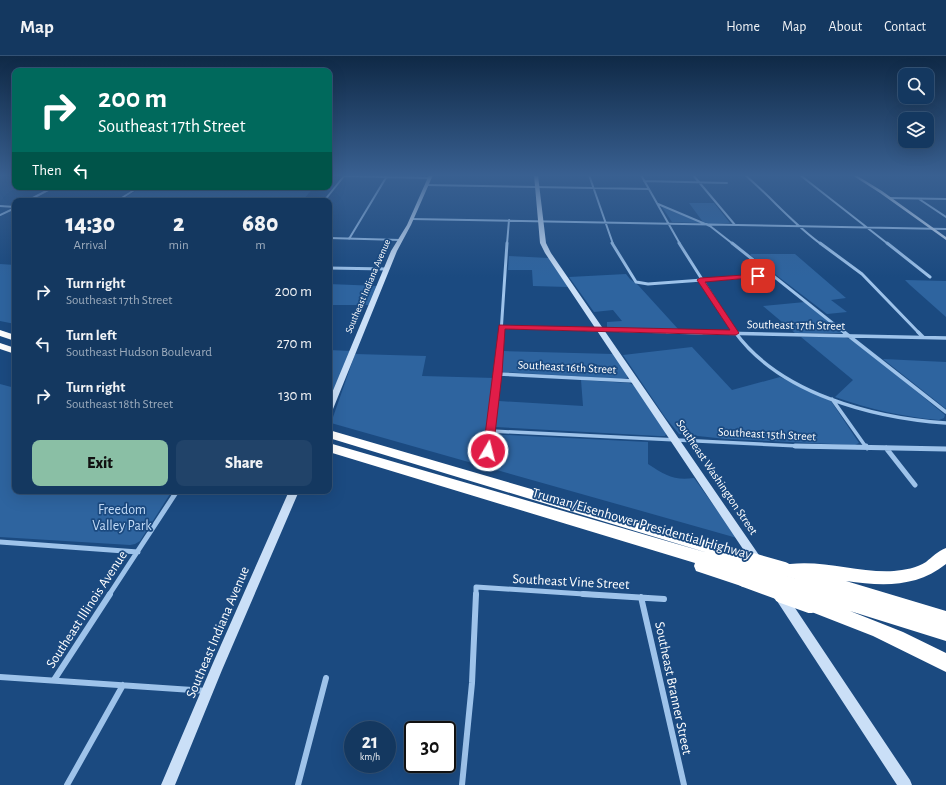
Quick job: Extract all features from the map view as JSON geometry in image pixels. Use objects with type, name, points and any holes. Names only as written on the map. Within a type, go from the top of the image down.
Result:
[{"type":"highway","points":[[0,333],[12,337]]},
{"type":"highway","points":[[0,338],[12,341]]},
{"type":"highway","points":[[0,346],[12,350]]},
{"type":"highway","name":"Truman/Eisenhower Presidential Highway","points":[[332,435],[784,569],[946,619]]},
{"type":"highway","name":"Truman/Eisenhower Presidential Highway","points":[[332,448],[657,546],[684,559],[742,575],[796,586],[946,633]]},
{"type":"highway","points":[[784,569],[812,568],[848,575],[893,578],[913,575],[924,571],[940,561],[946,555]]},
{"type":"highway","points":[[742,575],[810,604],[848,617],[907,643],[946,663]]},
{"type":"street","points":[[0,215],[11,209]]},
{"type":"street","points":[[348,239],[367,209]]},
{"type":"street","name":"Southeast Indiana Avenue","points":[[332,402],[386,269],[416,209]]},
{"type":"street","name":"Southeast Washington Street","points":[[540,209],[544,242],[548,253],[675,440],[905,785]]},
{"type":"street","points":[[600,209],[608,235],[617,253],[634,280],[639,283],[648,284],[773,275]]},
{"type":"street","points":[[661,209],[700,280],[736,333],[748,348],[776,371],[802,386],[857,408],[892,416],[946,423]]},
{"type":"street","points":[[672,209],[706,225],[733,243],[946,412]]},
{"type":"street","points":[[722,209],[736,225]]},
{"type":"street","points":[[782,209],[810,236],[862,274],[923,337]]},
{"type":"street","points":[[843,209],[930,277]]},
{"type":"street","points":[[905,209],[946,238]]},
{"type":"street","points":[[934,209],[946,217]]},
{"type":"street","points":[[412,218],[946,229]]},
{"type":"street","points":[[488,451],[498,374],[509,220]]},
{"type":"street","points":[[332,238],[400,240]]},
{"type":"street","points":[[332,268],[386,269]]},
{"type":"street","name":"Southeast 17th Street","points":[[501,327],[946,338]]},
{"type":"street","name":"Southeast 16th Street","points":[[498,374],[635,381]]},
{"type":"street","points":[[832,398],[867,448]]},
{"type":"street","name":"Southeast 15th Street","points":[[491,431],[798,446],[946,449]]},
{"type":"street","points":[[886,448],[915,485]]},
{"type":"street","name":"Southeast Illinois Avenue","points":[[54,680],[175,494]]},
{"type":"street","name":"Southeast Indiana Avenue","points":[[168,785],[293,494]]},
{"type":"street","points":[[0,542],[138,552]]},
{"type":"street","name":"Southeast Vine Street","points":[[462,785],[472,683],[476,587],[664,599]]},
{"type":"street","name":"Southeast Branner Street","points":[[641,597],[656,660],[672,742],[684,785]]},
{"type":"street","points":[[0,677],[207,691]]},
{"type":"street","points":[[298,785],[326,678]]},
{"type":"street","points":[[67,785],[123,685]]},
{"type":"green space","points":[[663,209],[667,209],[700,223],[672,222]]},
{"type":"green space","points":[[693,209],[719,209],[730,223],[709,224],[703,222]]},
{"type":"green space","points":[[795,254],[846,298],[831,300],[847,312],[827,314],[750,255]]},
{"type":"green space","points":[[509,256],[549,258],[568,287],[533,286],[532,270],[508,270]]},
{"type":"green space","points":[[0,264],[12,265],[12,323],[0,321]]},
{"type":"green space","points":[[626,274],[679,330],[607,327],[607,322],[622,321],[613,310],[594,312],[569,277]]},
{"type":"green space","points":[[905,280],[946,281],[946,317],[910,285]]},
{"type":"green space","points":[[332,284],[378,286],[369,305],[332,305]]},
{"type":"green space","points":[[805,302],[842,332],[795,333],[763,306]]},
{"type":"green space","points":[[801,337],[844,337],[856,341],[945,415],[944,418],[939,420],[899,415],[873,409],[835,397],[853,380]]},
{"type":"green space","points":[[692,347],[732,390],[780,377],[831,401],[859,443],[855,445],[726,439],[679,434],[665,417],[623,355]]},
{"type":"green space","points":[[332,350],[351,351],[332,392]]},
{"type":"green space","points":[[503,351],[613,354],[628,376],[627,378],[621,379],[503,372],[501,369]]},
{"type":"green space","points":[[355,354],[426,356],[422,376],[495,378],[486,434],[648,442],[648,464],[675,478],[694,478],[737,538],[332,423]]},
{"type":"green space","points":[[883,359],[946,362],[946,409]]},
{"type":"green space","points":[[581,380],[629,383],[634,385],[667,433],[665,436],[659,436],[495,427],[499,401],[583,406]]},
{"type":"green space","name":"Freedom Valley Park","points":[[0,384],[12,387],[12,494],[170,494],[140,541],[135,544],[130,545],[0,537]]},
{"type":"route","points":[[488,451],[498,374],[501,327],[736,333],[700,280],[758,276]]}]
